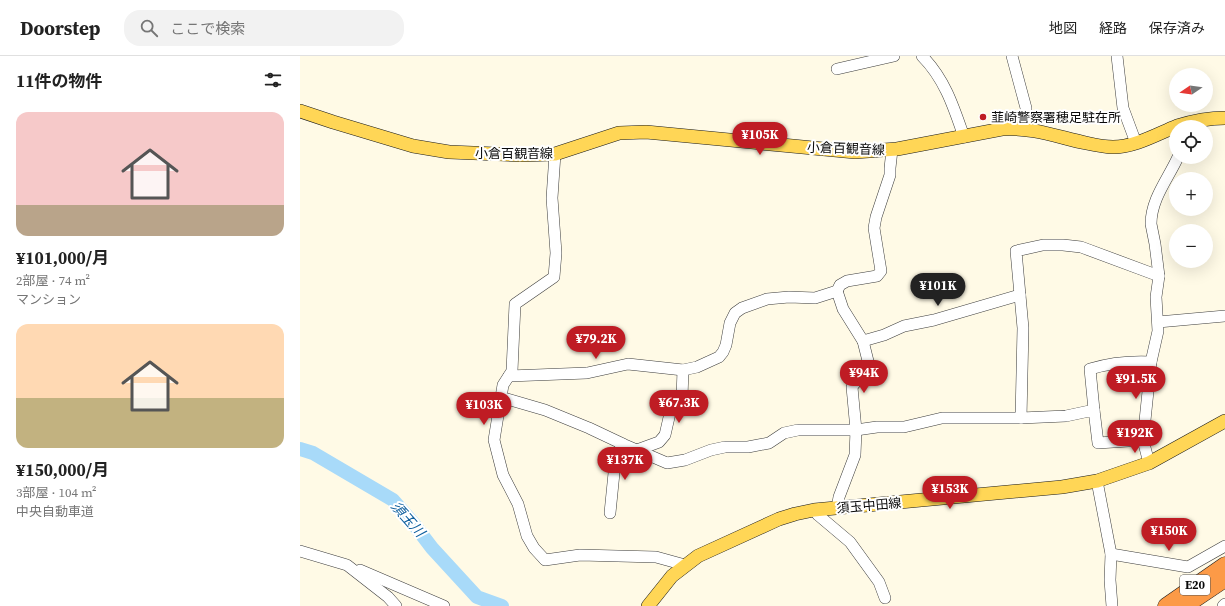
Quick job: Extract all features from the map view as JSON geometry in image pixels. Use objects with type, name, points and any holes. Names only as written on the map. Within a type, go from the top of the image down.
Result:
[{"type":"highway","name":"E20","points":[[1166,606],[1225,565]]},
{"type":"highway","name":"E20","points":[[1185,606],[1225,579]]},
{"type":"main road","name":"小倉百観音線","points":[[300,111],[332,122],[427,149],[449,152],[521,155],[555,154],[619,133],[646,132],[854,152],[892,150],[1002,129],[1026,128],[1103,146],[1120,147],[1136,143],[1169,130]]},
{"type":"main road","name":"小倉百観音線","points":[[1203,120],[1225,118]]},
{"type":"main road","name":"須玉中田線","points":[[648,606],[672,576],[686,565],[707,552],[795,514],[814,510],[1062,487],[1097,481],[1149,463],[1225,421]]},
{"type":"street","points":[[837,68],[894,56]]},
{"type":"street","points":[[922,56],[929,63],[950,97],[964,137]]},
{"type":"street","points":[[1012,56],[1026,108],[1026,128]]},
{"type":"street","points":[[1117,56],[1123,108],[1136,143]]},
{"type":"street","points":[[837,508],[839,497],[855,455],[856,430],[852,387],[869,365],[864,341],[843,309],[837,291],[840,285],[847,281],[877,276],[881,271],[874,228],[876,217],[890,175],[892,150]]},
{"type":"street","points":[[555,154],[552,198],[556,253],[554,277],[515,304],[512,371],[503,384],[494,440],[503,475],[518,504],[527,536],[534,548],[545,560],[580,555],[656,557],[686,565]]},
{"type":"street","points":[[1149,463],[1144,440],[1151,362],[1158,330],[1156,297],[1159,276],[1151,224],[1152,210],[1175,164]]},
{"type":"street","points":[[1021,418],[1023,328],[1016,251],[1043,245],[1063,244],[1081,247],[1159,276]]},
{"type":"street","points":[[509,376],[587,373],[628,364],[683,370],[698,367],[719,357],[726,345],[730,323],[735,313],[742,308],[767,299],[789,297],[815,298],[837,291]]},
{"type":"street","points":[[864,341],[884,335],[904,326],[934,320],[1020,295]]},
{"type":"street","points":[[1158,322],[1225,316]]},
{"type":"street","points":[[1144,440],[1098,443],[1090,370],[1108,364],[1134,361],[1151,362]]},
{"type":"street","points":[[637,450],[658,442],[665,435],[670,413],[681,402],[683,370]]},
{"type":"street","points":[[500,397],[545,410],[590,428],[622,444],[667,463],[685,460],[711,450],[725,447],[748,447],[768,443],[789,431],[856,430],[877,427],[904,427],[942,418],[1021,418],[1066,416],[1094,410]]},
{"type":"street","points":[[610,513],[615,463],[622,444]]},
{"type":"street","points":[[1097,481],[1111,554],[1110,580],[1112,606]]},
{"type":"street","points":[[814,510],[850,542],[879,582],[885,598]]},
{"type":"street","points":[[1111,554],[1188,567],[1225,546]]},
{"type":"street","points":[[300,551],[347,565],[444,606]]},
{"type":"street","points":[[347,565],[388,597],[396,606]]},
{"type":"waterway","name":"須玉川","points":[[300,449],[313,453],[393,500],[432,548],[477,597],[502,606]]},
{"type":"place","name":"韮崎警察署穂足駐在所","points":[[983,117]]}]
